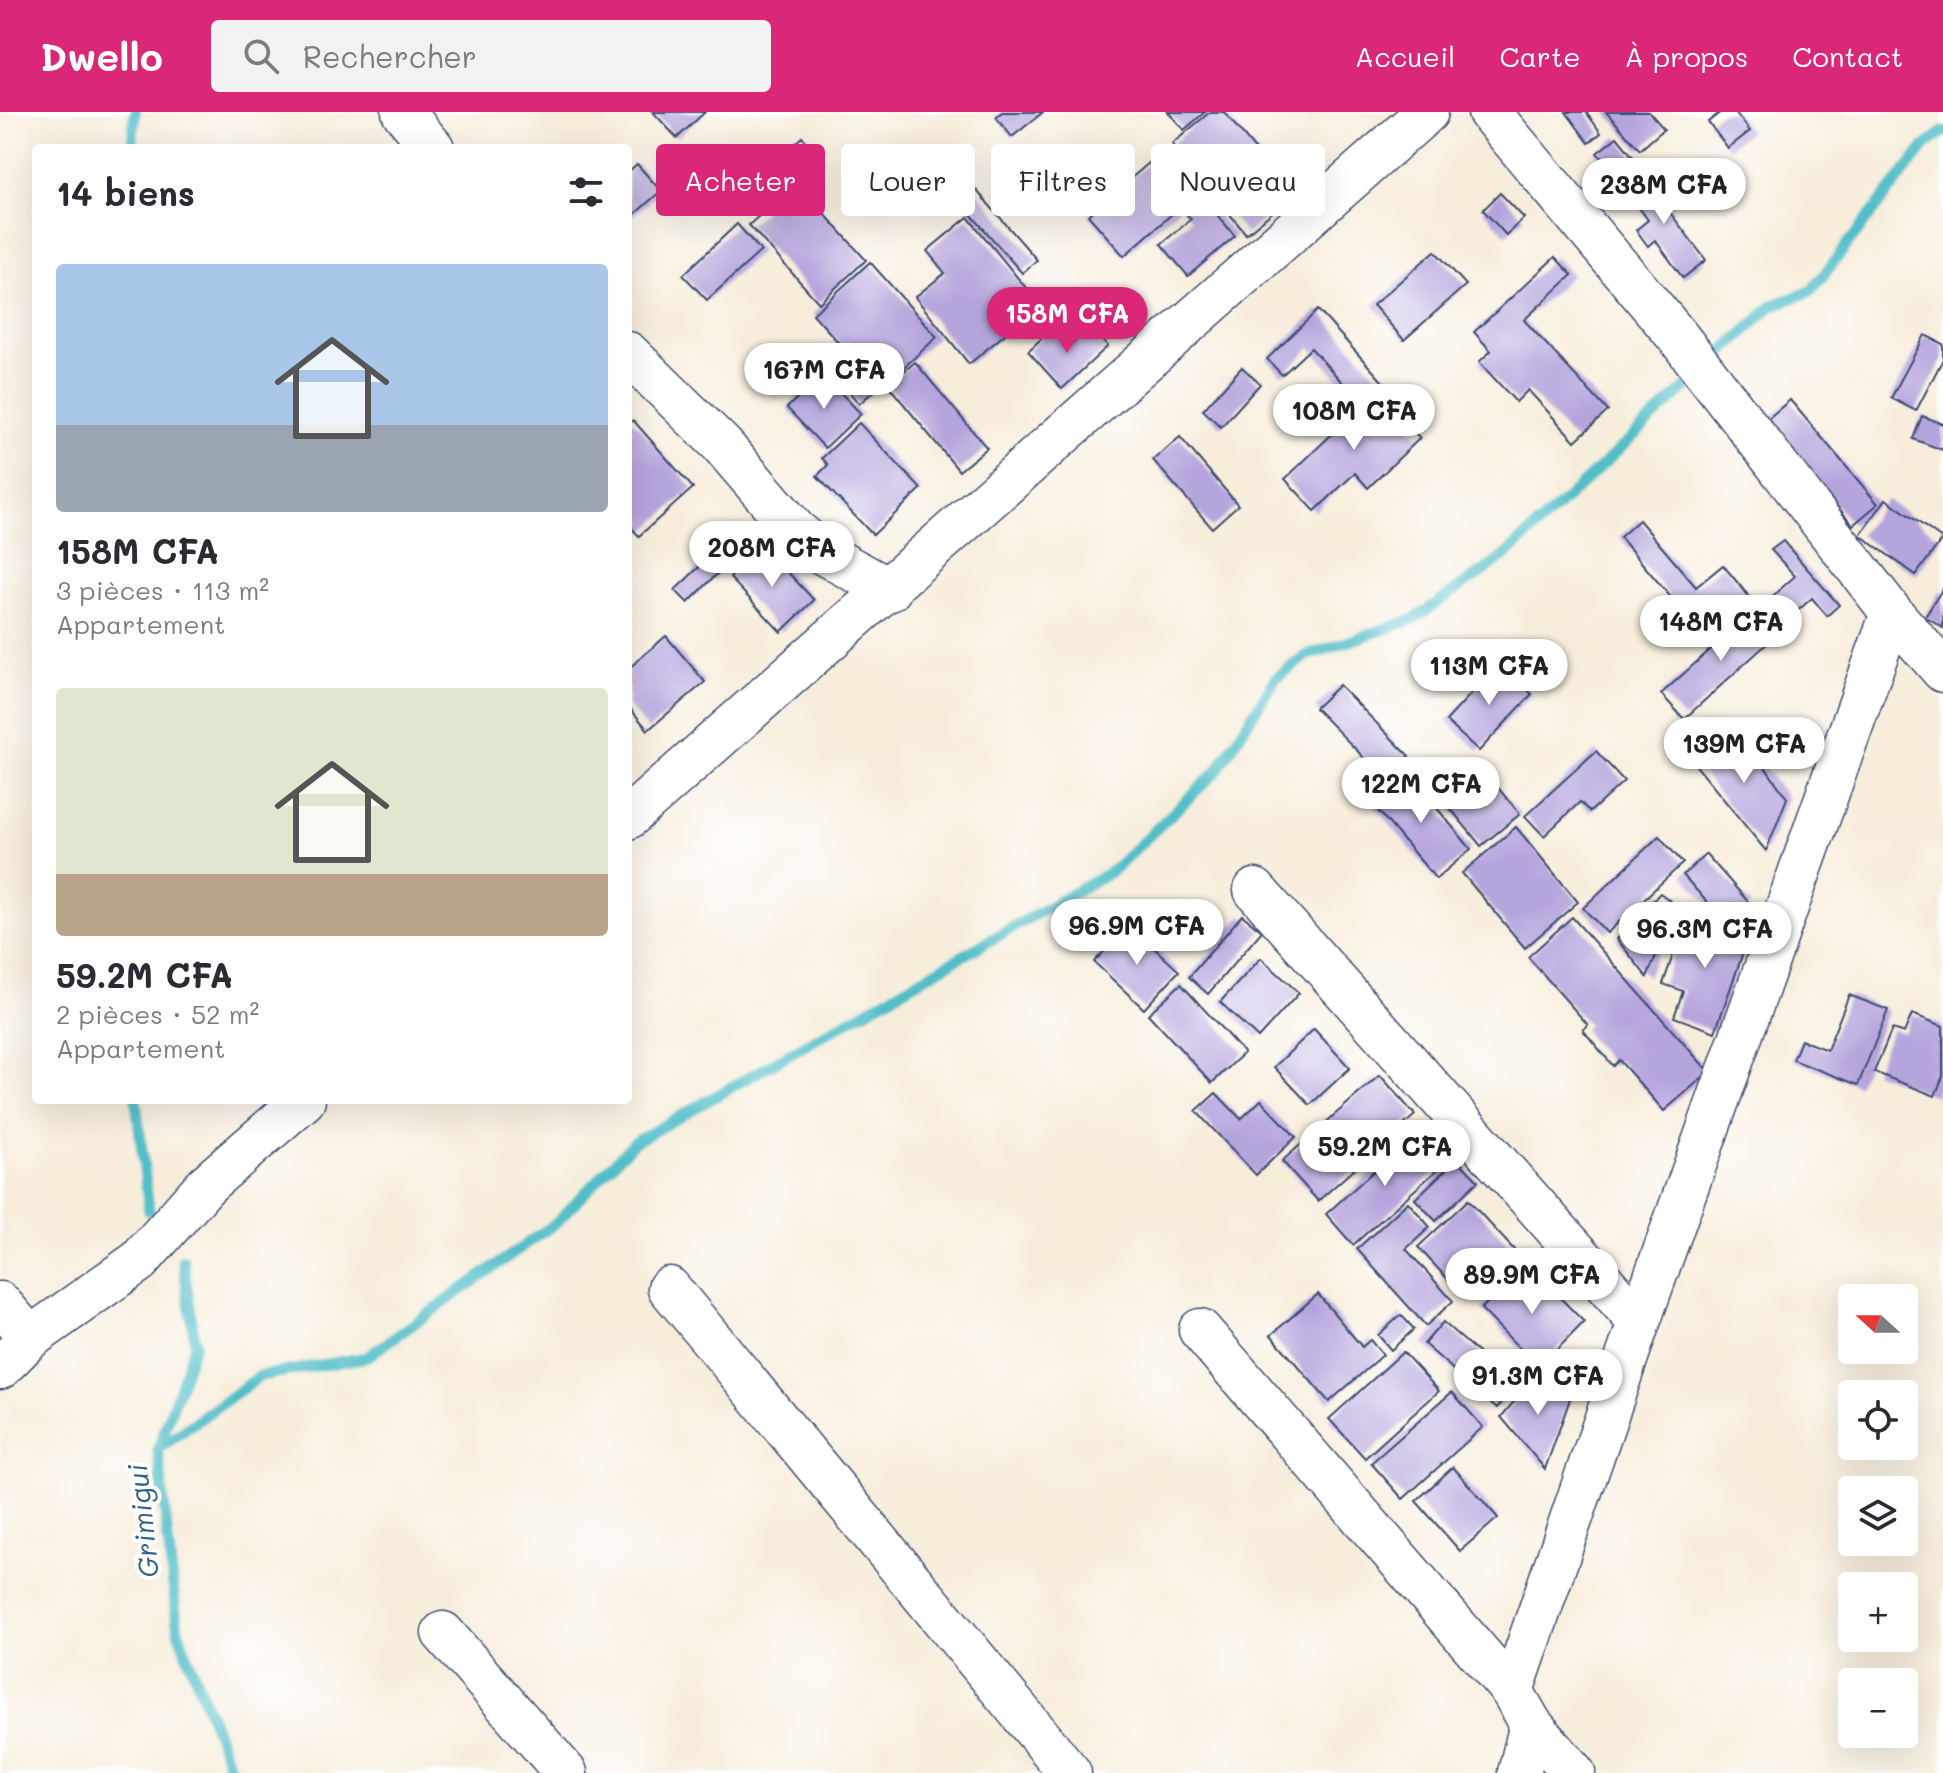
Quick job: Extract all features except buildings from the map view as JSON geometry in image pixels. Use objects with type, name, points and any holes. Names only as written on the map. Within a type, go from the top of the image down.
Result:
[{"type":"street","points":[[403,112],[430,144]]},
{"type":"street","points":[[632,815],[890,590],[1427,112]]},
{"type":"street","points":[[1489,112],[1678,337],[1892,613],[1943,671]]},
{"type":"street","points":[[632,357],[722,445],[795,530],[824,554],[890,590]]},
{"type":"street","points":[[1519,1773],[1521,1708],[1639,1322],[1892,613]]},
{"type":"street","points":[[1255,890],[1639,1322]]},
{"type":"street","points":[[0,1368],[30,1338],[139,1261],[206,1185],[299,1104]]},
{"type":"street","points":[[669,1288],[1070,1773]]},
{"type":"street","points":[[0,1303],[30,1338]]},
{"type":"street","points":[[1200,1330],[1574,1773]]},
{"type":"street","points":[[443,1633],[566,1773]]},
{"type":"waterway","name":"Grimigui","points":[[132,144],[135,112]]},
{"type":"waterway","points":[[1709,365],[1772,306],[1811,291],[1925,146],[1943,132]]},
{"type":"waterway","points":[[158,1449],[260,1376],[367,1357],[556,1223],[633,1143],[1112,871],[1217,771],[1276,678],[1306,656],[1414,619],[1505,556],[1697,377]]},
{"type":"waterway","name":"Grimigui","points":[[136,1104],[149,1211]]},
{"type":"waterway","name":"Grimigui","points":[[183,1260],[195,1343],[158,1449],[178,1631],[232,1773]]}]
